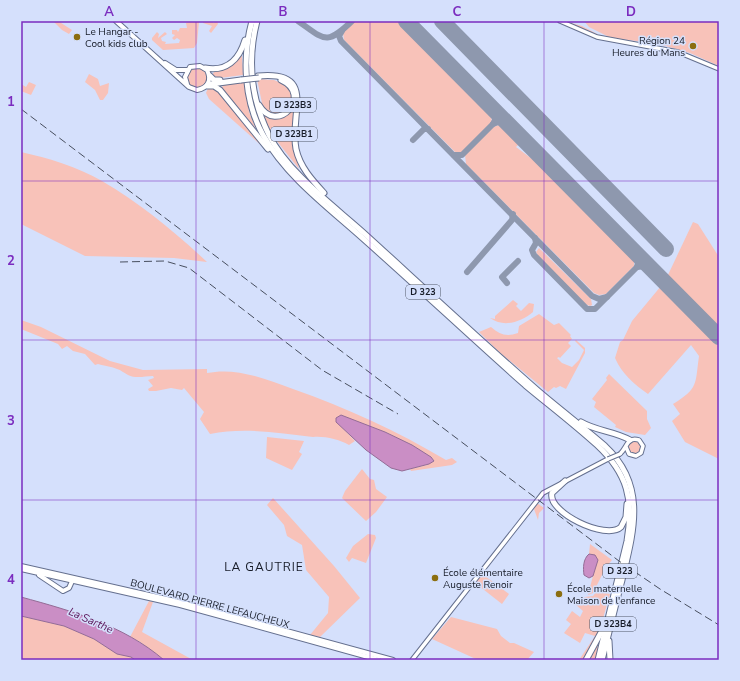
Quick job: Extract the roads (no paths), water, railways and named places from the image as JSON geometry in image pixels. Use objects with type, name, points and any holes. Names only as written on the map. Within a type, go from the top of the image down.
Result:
[{"type":"highway","points":[[205,68],[221,68],[236,59],[242,49],[251,21]]},
{"type":"highway","name":"D 323","points":[[251,21],[246,58],[248,89],[255,116],[270,146],[285,165],[310,190],[485,349],[597,445],[610,457],[618,468],[628,492],[631,516],[627,541],[598,660]]},
{"type":"highway","name":"D 323","points":[[257,21],[251,57],[255,96],[260,116],[270,136],[296,171],[541,394],[613,454],[623,468],[633,494],[635,512],[633,533],[602,660]]},
{"type":"highway","points":[[210,76],[216,80],[258,77]]},
{"type":"highway","name":"D 323B1","points":[[258,77],[280,76],[290,80],[294,86],[298,96],[294,131],[297,152],[308,175],[337,209]]},
{"type":"highway","name":"D 323B3","points":[[255,96],[261,109],[272,116],[280,116],[286,113],[291,108],[294,100],[293,91],[286,82],[274,78],[258,77]]},
{"type":"highway","points":[[207,86],[241,79]]},
{"type":"highway","points":[[207,86],[214,86],[220,90],[280,162],[310,190]]},
{"type":"highway","points":[[391,258],[445,304],[454,307]]},
{"type":"highway","points":[[475,330],[497,353]]},
{"type":"highway","points":[[574,420],[594,428],[618,433],[630,440]]},
{"type":"highway","points":[[565,481],[552,493],[551,499],[554,504],[573,518],[587,525],[602,531],[612,532],[622,527],[627,512],[626,490],[618,468]]},
{"type":"highway","name":"D 323B4","points":[[610,660],[609,641],[620,588]]},
{"type":"highway","points":[[587,660],[601,634],[612,602]]},
{"type":"main road","points":[[117,21],[170,67],[178,71],[188,69],[196,65],[205,68],[210,76],[207,86],[193,90],[117,21]]},
{"type":"main road","points":[[187,84],[185,77],[188,69]]},
{"type":"main road","name":"BOULEVARD PIERRE LEFAUCHEUX","points":[[21,566],[180,606],[379,660]]},
{"type":"main road","name":"BOULEVARD PIERRE LEFAUCHEUX","points":[[21,569],[180,602],[393,660]]},
{"type":"main road","points":[[33,572],[63,591],[69,588],[72,580]]},
{"type":"street","points":[[560,21],[581,31],[602,38],[678,52],[719,69]]},
{"type":"street","points":[[412,660],[539,498],[549,488],[620,454],[628,453],[636,456],[641,453],[643,449],[642,444],[639,440],[630,440],[620,454]]},
{"type":"street","points":[[626,447],[628,453]]},
{"type":"water","points":[[341,415],[385,432],[412,445],[431,457],[434,461],[429,464],[402,471],[391,468],[366,450],[336,422],[336,418]]},
{"type":"water","points":[[589,554],[595,555],[598,560],[593,576],[589,578],[584,575],[584,564]]},
{"type":"water","name":"La Sarthe","points":[[21,597],[78,614],[114,628],[132,637],[164,660],[135,660],[131,657],[117,654],[94,639],[64,626],[21,616]]},
{"type":"railway","points":[[21,109],[619,561],[660,589],[719,625]]},
{"type":"railway","points":[[120,262],[165,261],[189,268],[322,370],[398,414]]},
{"type":"place","name":"Le Hangar - Cool kids club","points":[[77,37]]},
{"type":"place","name":"Région 24 Heures du Mans","points":[[693,46]]},
{"type":"place","name":"École élémentaire Auguste Renoir","points":[[435,578]]},
{"type":"place","name":"École maternelle Maison de l'enfance","points":[[559,594]]},
{"type":"district","name":"LA GAUTRIE","points":[[264,567]]}]
